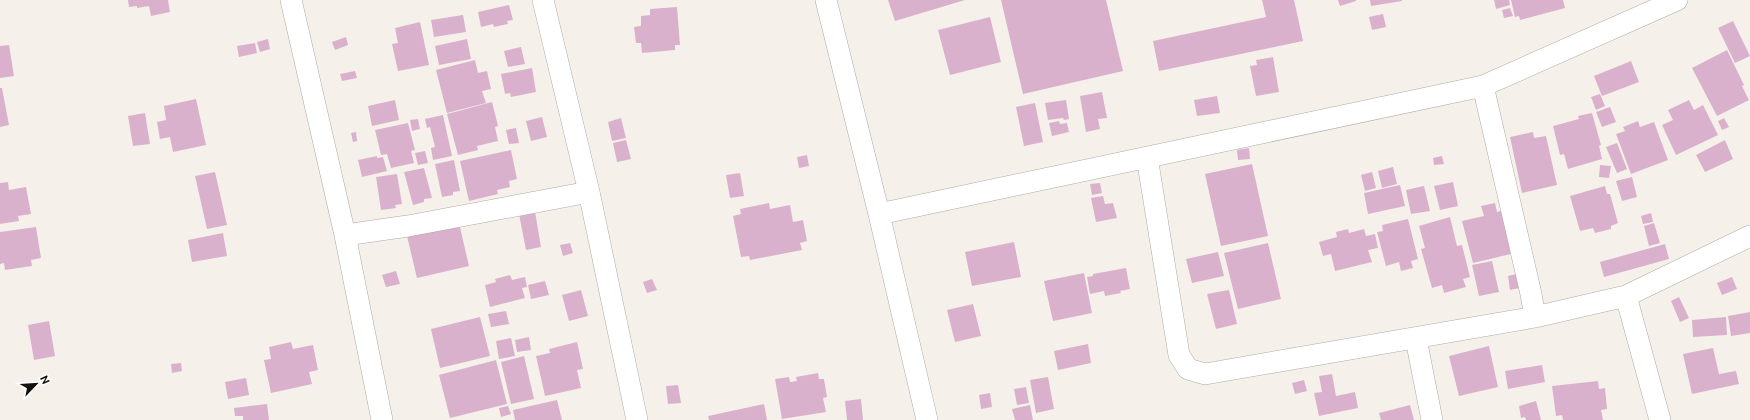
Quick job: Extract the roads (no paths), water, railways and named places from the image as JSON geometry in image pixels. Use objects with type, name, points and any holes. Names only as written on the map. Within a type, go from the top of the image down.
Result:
[{"type":"street","points":[[291,0],[345,235],[382,420]]},
{"type":"street","points":[[543,0],[589,192],[637,420]]},
{"type":"street","points":[[826,0],[928,420]]},
{"type":"street","points":[[879,214],[1482,86],[1677,0]]},
{"type":"street","points":[[1482,86],[1528,279],[1535,317]]},
{"type":"street","points":[[1147,157],[1179,355],[1188,369],[1205,374],[1416,339],[1535,317],[1626,296],[1750,236]]},
{"type":"street","points":[[345,235],[408,226],[589,192]]},
{"type":"street","points":[[1626,296],[1660,420]]},
{"type":"street","points":[[1416,339],[1432,420]]}]
